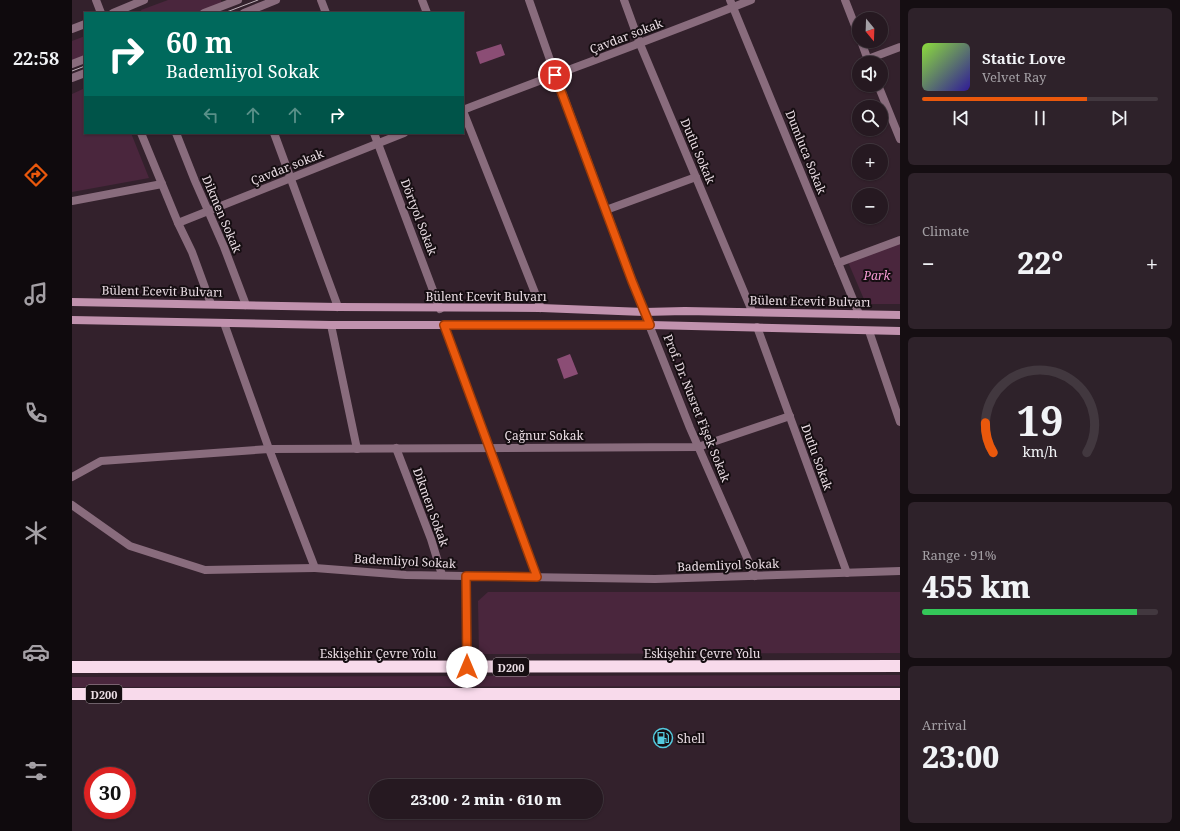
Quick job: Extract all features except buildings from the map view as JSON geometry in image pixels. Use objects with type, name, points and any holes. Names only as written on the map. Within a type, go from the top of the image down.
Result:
[{"type":"highway","name":"Eskişehir Çevre Yolu","points":[[72,667],[900,666]]},
{"type":"highway","name":"D200","points":[[72,694],[900,694]]},
{"type":"main road","name":"Bülent Ecevit Bulvarı","points":[[72,302],[338,308],[541,308],[644,312],[685,310],[900,315]]},
{"type":"main road","points":[[72,320],[331,325],[650,325],[900,332]]},
{"type":"street","points":[[96,0],[101,12]]},
{"type":"street","points":[[115,12],[144,0]]},
{"type":"street","points":[[206,12],[224,2],[238,0]]},
{"type":"street","points":[[246,12],[276,0]]},
{"type":"street","points":[[321,0],[326,12]]},
{"type":"street","points":[[422,0],[426,12]]},
{"type":"street","name":"Prof. Dr. Nusret Fişek Sokak","points":[[529,0],[555,75],[644,312],[698,447],[754,576]]},
{"type":"street","name":"Dutlu Sokak","points":[[624,0],[640,44],[752,312]]},
{"type":"street","name":"Çavdar sokak","points":[[464,110],[640,44],[731,4],[751,0]]},
{"type":"street","points":[[845,0],[852,18]]},
{"type":"street","name":"Dumluca Sokak","points":[[731,4],[859,314]]},
{"type":"street","points":[[72,28],[84,24]]},
{"type":"street","points":[[879,56],[900,47]]},
{"type":"street","points":[[72,64],[84,58]]},
{"type":"street","points":[[72,78],[84,72]]},
{"type":"street","points":[[881,92],[900,139]]},
{"type":"street","points":[[464,113],[541,308]]},
{"type":"street","points":[[141,134],[178,223],[192,252],[211,304]]},
{"type":"street","name":"Dikmen Sokak","points":[[176,134],[224,247],[246,305]]},
{"type":"street","points":[[274,134],[338,308]]},
{"type":"street","name":"Dörtyol Sokak","points":[[374,134],[440,309]]},
{"type":"street","name":"Çavdar sokak","points":[[178,223],[401,134]]},
{"type":"street","points":[[606,210],[696,177]]},
{"type":"street","points":[[72,201],[162,184]]},
{"type":"street","points":[[838,263],[900,240]]},
{"type":"street","points":[[224,323],[269,449],[315,568]]},
{"type":"street","points":[[331,325],[357,449]]},
{"type":"street","points":[[444,325],[537,577]]},
{"type":"street","name":"Dutlu Sokak","points":[[757,327],[846,573]]},
{"type":"street","points":[[869,332],[900,422]]},
{"type":"street","name":"Çağnur Sokak","points":[[72,476],[101,461],[269,449],[698,447],[790,416]]},
{"type":"street","name":"Dikmen Sokak","points":[[396,448],[431,539],[442,575]]},
{"type":"street","name":"Bademliyol Sokak","points":[[72,505],[130,546],[205,570],[315,568],[406,575],[655,579],[900,572]]},
{"type":"street","points":[[466,576],[467,667]]},
{"type":"green space","points":[[168,0],[221,0],[222,3],[200,12],[142,12],[141,10]]},
{"type":"green space","points":[[84,36],[84,57],[72,61],[72,41]]},
{"type":"green space","points":[[84,88],[84,134],[131,134],[149,178],[72,192],[72,94]]},
{"type":"green space","name":"Park","points":[[900,242],[900,304],[866,304],[848,262]]},
{"type":"green space","points":[[488,592],[900,592],[900,653],[479,654],[478,601]]},
{"type":"green space","points":[[900,675],[900,686],[72,687],[72,677]]},
{"type":"shaded area","points":[[501,44],[505,55],[480,64],[476,52]]},
{"type":"shaded area","points":[[570,354],[578,374],[564,379],[557,359]]},
{"type":"tram line","points":[[227,12],[258,0]]},
{"type":"tram line","points":[[72,71],[84,66]]},
{"type":"place","name":"Shell","points":[[663,738]]},
{"type":"route","points":[[467,667],[466,576],[537,577],[444,325],[650,325],[555,75]]}]
